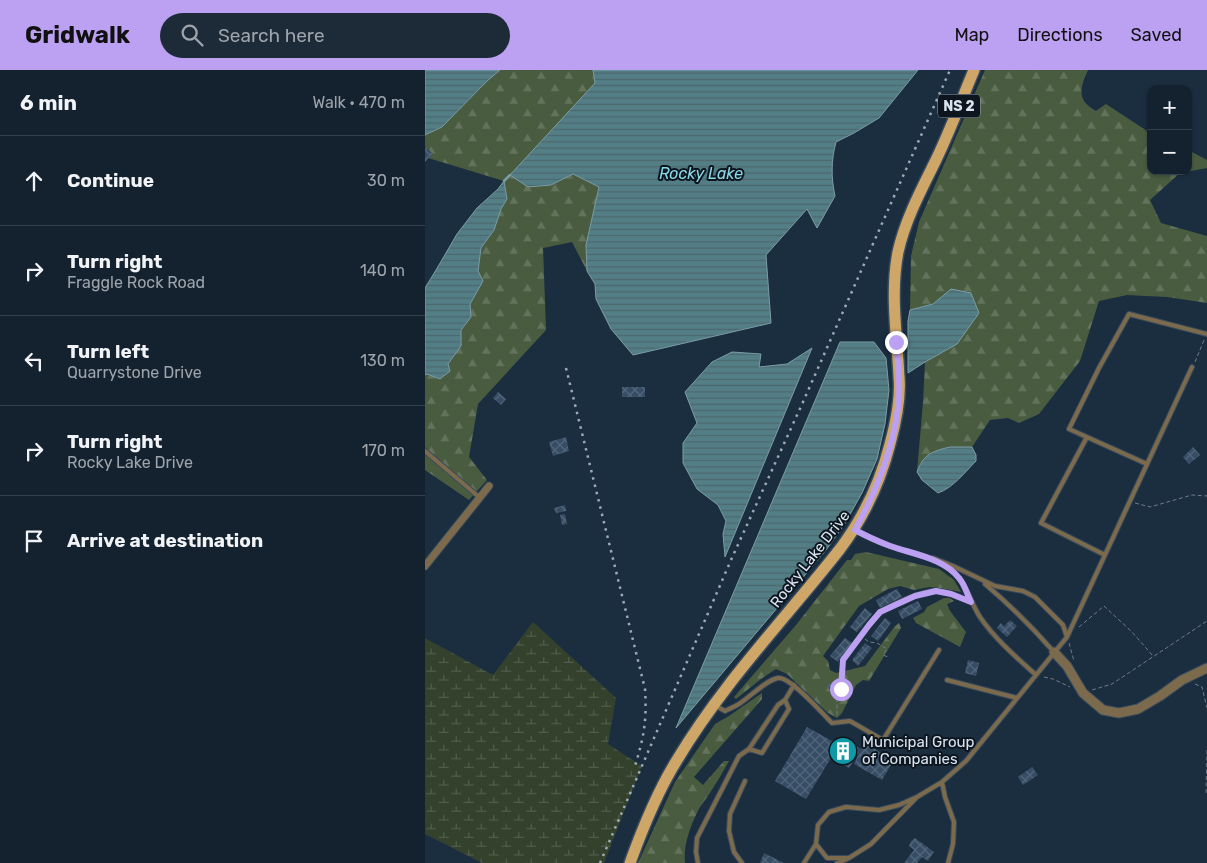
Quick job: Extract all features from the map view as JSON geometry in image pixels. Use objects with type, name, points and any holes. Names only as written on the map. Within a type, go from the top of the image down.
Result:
[{"type":"main road","name":"Rocky Lake Drive","points":[[630,863],[659,792],[699,725],[731,682],[817,579],[855,530],[867,508],[880,478],[896,425],[899,378],[894,326],[895,279],[899,250],[916,201],[935,164],[974,70]]},
{"type":"street","points":[[425,566],[489,486]]},
{"type":"street","points":[[1055,652],[1067,666],[1083,693],[1103,710],[1119,713],[1138,709],[1182,680],[1207,668]]},
{"type":"lane","points":[[1147,464],[1069,429],[1099,368],[1129,314],[1207,334]]},
{"type":"lane","points":[[804,863],[816,844],[818,825],[829,812],[846,807],[879,810],[899,805],[942,782],[966,761],[1067,637],[1192,367]]},
{"type":"lane","points":[[1087,437],[1041,523],[1105,555]]},
{"type":"lane","points":[[425,451],[479,497]]},
{"type":"lane","points":[[855,530],[869,538],[891,546],[936,559],[995,586],[1023,591],[1035,597],[1063,625],[1067,637]]},
{"type":"lane","points":[[921,555],[949,568],[955,573],[963,584],[980,617],[990,630],[1036,675]]},
{"type":"lane","points":[[981,580],[1001,597],[1055,652]]},
{"type":"lane","points":[[843,660],[880,612],[915,596],[936,591],[951,594],[971,602]]},
{"type":"lane","points":[[714,705],[725,711],[738,705],[769,682],[777,678],[784,678],[832,723],[850,721],[883,740],[939,650]]},
{"type":"lane","points":[[947,680],[1017,698]]},
{"type":"lane","points":[[698,863],[696,852],[697,838],[739,756],[749,749],[778,704],[785,700],[794,686]]},
{"type":"lane","points":[[749,749],[762,753],[789,709],[785,700]]},
{"type":"lane","points":[[742,863],[734,852],[729,831],[730,814],[745,782]]},
{"type":"lane","points":[[942,782],[954,822],[953,844],[948,863]]},
{"type":"lane","points":[[837,863],[871,844],[917,797]]},
{"type":"lane","points":[[816,844],[827,858],[849,858]]},
{"type":"path","points":[[1192,367],[1207,334]]},
{"type":"path","points":[[1130,502],[1150,507],[1192,495],[1207,496]]},
{"type":"path","points":[[1067,637],[1105,606],[1153,656]]},
{"type":"path","points":[[1036,675],[1053,679],[1083,693],[1112,684],[1207,621]]},
{"type":"path","points":[[861,637],[869,642],[877,643],[887,650],[883,654],[888,657]]},
{"type":"path","points":[[837,722],[837,694],[841,689],[843,660]]},
{"type":"path","points":[[1182,680],[1202,687],[1207,708]]},
{"type":"path","points":[[1207,750],[1207,795]]},
{"type":"green space","points":[[500,70],[593,70],[595,83],[552,131],[551,185],[573,174],[599,187],[586,245],[587,271],[572,242],[543,248],[546,330],[478,404],[469,457],[487,480],[469,500],[425,470],[425,375],[440,379],[461,346],[461,330],[471,317],[470,304],[474,296],[481,248],[494,230],[501,209],[507,199],[504,181],[425,157],[425,135],[442,127]]},
{"type":"green space","points":[[985,70],[1088,70],[1081,93],[1085,102],[1096,111],[1106,104],[1147,131],[1147,175],[1178,175],[1150,200],[1161,223],[1207,236],[1207,303],[1167,297],[1127,295],[1099,301],[1080,361],[1039,414],[1019,423],[1008,418],[990,420],[972,447],[950,447],[920,463],[917,472],[925,362],[957,344],[951,289],[933,304],[910,310],[911,256],[919,222]]},
{"type":"green space","points":[[1192,152],[1207,160],[1207,168],[1192,171]]},
{"type":"green space","points":[[866,552],[939,569],[954,580],[961,592],[929,587],[914,590],[900,586],[888,589],[859,606],[823,656],[828,661],[830,670],[836,673],[865,666],[895,626],[899,623],[901,628],[869,681],[863,680],[856,685],[842,713],[837,718],[828,713],[787,674],[776,669],[736,699],[734,697],[796,625],[847,560],[851,560],[855,554]]},
{"type":"green space","points":[[944,598],[950,598],[954,601],[947,604],[966,632],[960,647],[916,623],[913,618],[924,612],[927,607]]},
{"type":"green space","points":[[533,622],[616,698],[608,744],[642,766],[604,863],[482,863],[425,834],[425,638],[493,675]]},
{"type":"green space","points":[[762,693],[762,699],[694,777],[703,785],[724,761],[729,761],[694,820],[686,841],[685,863],[638,863],[675,782],[715,724]]},
{"type":"water","points":[[425,70],[500,70],[442,127],[425,135]]},
{"type":"water","name":"Rocky Lake","points":[[593,70],[918,70],[879,118],[836,142],[832,169],[835,196],[817,228],[807,209],[766,255],[771,323],[633,355],[611,329],[596,299],[595,284],[587,271],[586,245],[599,187],[573,174],[551,185],[528,187],[510,175],[595,83]]},
{"type":"water","points":[[504,181],[507,199],[501,209],[494,230],[481,248],[478,271],[483,281],[470,304],[471,317],[461,330],[461,346],[448,364],[450,371],[440,379],[425,375],[425,288],[457,234],[477,208]]},
{"type":"water","points":[[951,289],[971,293],[979,313],[957,344],[908,373],[908,321],[910,310],[933,304]]},
{"type":"water","points":[[840,342],[874,342],[886,358],[889,390],[885,424],[877,459],[862,493],[844,525],[826,550],[676,728]]},
{"type":"water","points":[[812,348],[725,557],[723,534],[726,521],[718,505],[697,489],[683,463],[683,443],[697,423],[685,392],[712,362],[732,352],[761,354],[759,367],[787,364]]},
{"type":"water","points":[[950,447],[972,447],[976,455],[976,461],[954,484],[938,493],[922,480],[917,472],[922,461],[929,454]]},
{"type":"building","points":[[425,146],[433,154],[425,162]]},
{"type":"building","points":[[622,387],[645,387],[645,397],[622,397]]},
{"type":"building","points":[[498,392],[506,399],[501,405],[493,398]]},
{"type":"building","points":[[566,437],[569,451],[553,456],[549,442]]},
{"type":"building","points":[[1193,447],[1200,455],[1189,464],[1183,457]]},
{"type":"building","points":[[565,505],[566,511],[556,513],[554,508]]},
{"type":"building","points":[[565,514],[567,524],[562,525],[560,515]]},
{"type":"building","points":[[897,589],[902,597],[880,608],[876,600]]},
{"type":"building","points":[[918,601],[922,609],[902,619],[898,611]]},
{"type":"building","points":[[865,608],[872,614],[857,632],[850,627]]},
{"type":"building","points":[[885,618],[891,623],[878,641],[871,636]]},
{"type":"building","points":[[1010,620],[1017,626],[1007,637],[997,628],[1001,623],[1004,626]]},
{"type":"building","points":[[845,638],[852,643],[838,662],[830,656]]},
{"type":"building","points":[[865,643],[872,648],[858,666],[852,660]]},
{"type":"building","points":[[968,660],[979,663],[976,676],[965,673]]},
{"type":"building","points":[[831,682],[839,689],[835,694],[827,687]]},
{"type":"building","points":[[807,727],[832,741],[840,744],[843,739],[861,749],[849,768],[831,758],[806,799],[775,781]]},
{"type":"building","points":[[864,743],[894,760],[882,780],[854,764]]},
{"type":"building","points":[[1032,767],[1038,775],[1023,785],[1018,777]]},
{"type":"building","points":[[915,838],[934,852],[928,861],[922,857],[917,863],[904,863],[914,850],[909,846]]},
{"type":"building","points":[[764,853],[784,863],[760,863]]},
{"type":"waterway","points":[[504,181],[510,175]]},
{"type":"railway","points":[[600,863],[731,560],[950,70]]},
{"type":"railway","points":[[566,368],[645,689],[646,710],[644,728],[635,766]]},
{"type":"place","name":"Municipal Group of Companies","points":[[843,751]]},
{"type":"route","points":[[841,689],[843,660],[880,612],[915,596],[936,591],[951,594],[971,602],[963,584],[949,568],[921,555],[869,538],[855,530],[877,487],[896,425],[899,394],[896,342]]}]
